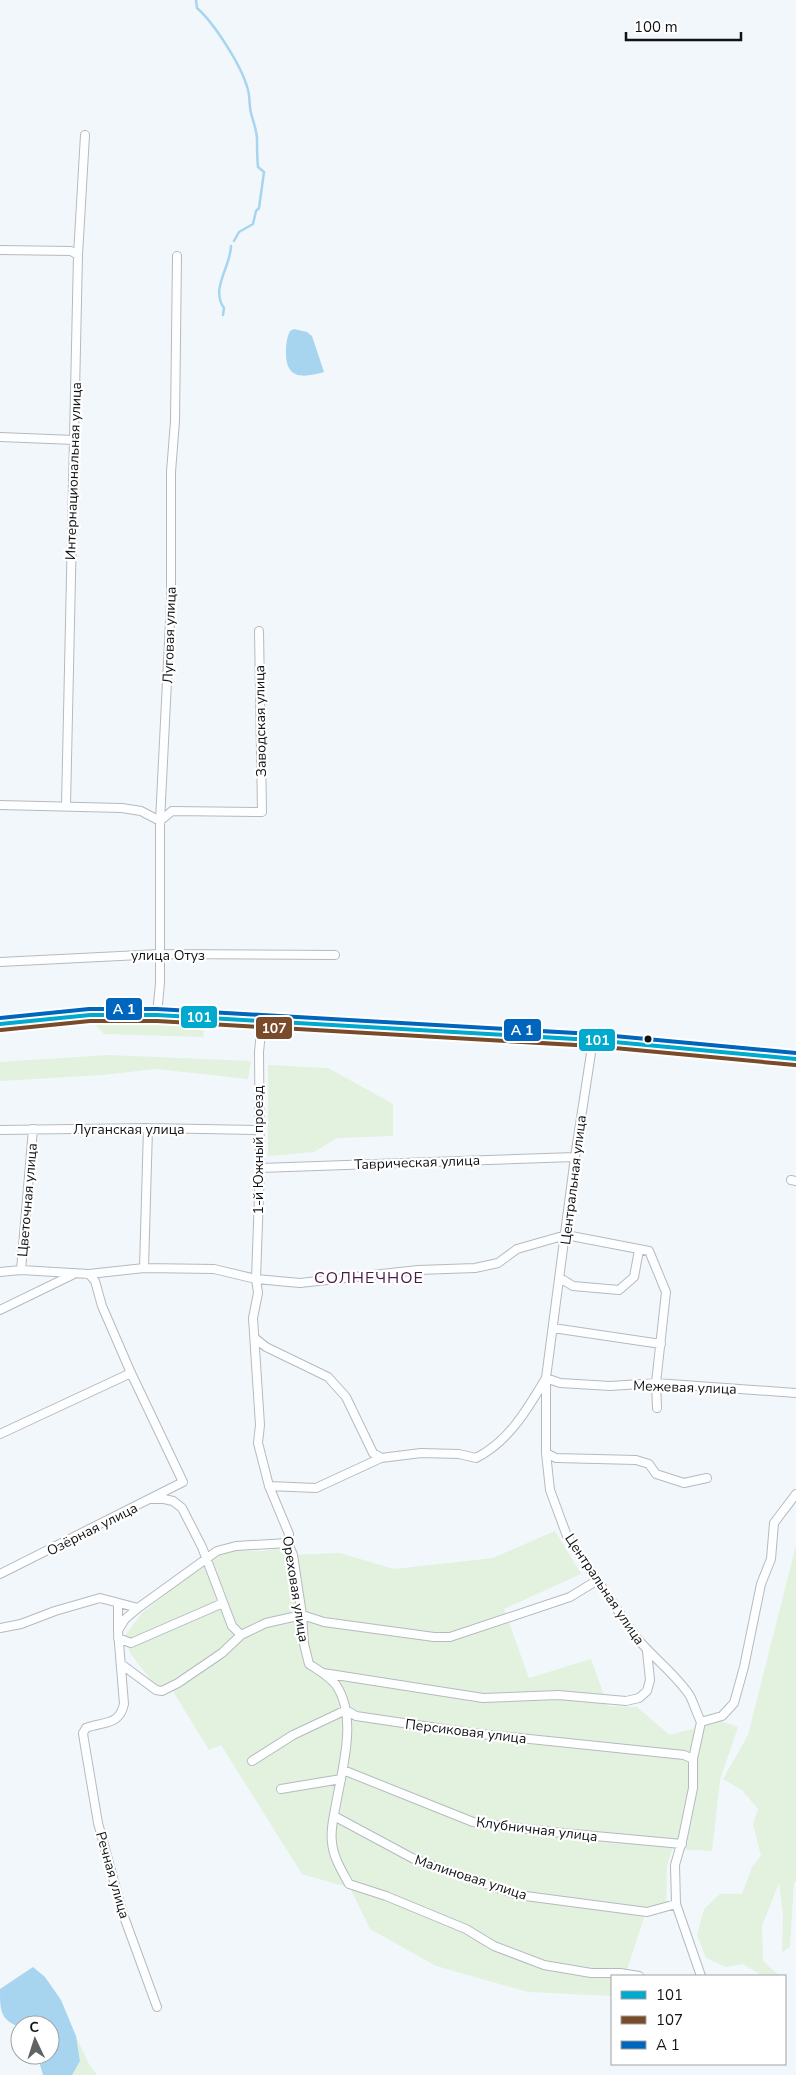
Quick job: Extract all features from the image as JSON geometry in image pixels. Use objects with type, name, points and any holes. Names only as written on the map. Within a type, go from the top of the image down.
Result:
[{"type":"main road","points":[[0,1024],[90,1015],[157,1015],[594,1040],[796,1059]]},
{"type":"street","name":"Интернациональная улица","points":[[66,806],[78,255],[84,135]]},
{"type":"street","points":[[0,250],[71,251],[78,255]]},
{"type":"street","name":"Луговая улица","points":[[157,1015],[160,954],[160,821],[170,602],[171,472],[175,421],[177,256]]},
{"type":"street","points":[[0,437],[74,440]]},
{"type":"street","name":"Заводская улица","points":[[160,821],[172,810],[262,812],[259,631]]},
{"type":"street","points":[[0,805],[122,808],[140,811],[160,821]]},
{"type":"street","name":"улица Отуз","points":[[0,962],[160,954],[335,955]]},
{"type":"street","name":"1-й Южный проезд","points":[[256,1279],[260,1168],[258,1130],[259,1052],[262,1022]]},
{"type":"street","name":"Центральная улица","points":[[594,1040],[575,1156],[546,1378],[546,1453],[550,1490],[567,1536],[596,1581],[647,1651],[676,1679],[690,1697],[701,1722]]},
{"type":"street","points":[[144,1268],[148,1128]]},
{"type":"street","name":"Луганская улица","points":[[0,1130],[148,1128],[258,1130]]},
{"type":"street","name":"Цветочная улица","points":[[21,1270],[33,1129]]},
{"type":"street","name":"Таврическая улица","points":[[260,1168],[575,1156]]},
{"type":"street","points":[[0,1310],[68,1275],[144,1268],[214,1269],[256,1279],[300,1283],[418,1270],[475,1268],[498,1263],[517,1250],[566,1235],[649,1251],[666,1292],[656,1384],[657,1408]]},
{"type":"street","points":[[560,1278],[573,1286],[619,1290],[634,1277],[639,1250]]},
{"type":"street","points":[[0,1272],[21,1270],[89,1274],[95,1281],[102,1306],[131,1373],[0,1434]]},
{"type":"street","name":"Ореховая улица","points":[[256,1279],[258,1294],[254,1318],[260,1425],[258,1443],[269,1486],[289,1534],[288,1543],[293,1555],[302,1615],[304,1644],[309,1664],[323,1673],[336,1686],[346,1710],[346,1748],[334,1816],[332,1842],[338,1865],[349,1884],[386,1896],[466,1929],[494,1946],[544,1965],[591,1973],[633,1975]]},
{"type":"street","points":[[552,1328],[660,1344]]},
{"type":"street","points":[[256,1339],[266,1347],[328,1376],[346,1397],[372,1453],[381,1458]]},
{"type":"street","name":"Озёрная улица","points":[[0,1574],[183,1482],[131,1373]]},
{"type":"street","name":"Центральная улица","points":[[269,1486],[316,1488],[381,1458],[421,1453],[459,1454],[476,1458],[492,1450],[510,1432],[528,1408],[546,1378]]},
{"type":"street","name":"Межевая улица","points":[[546,1378],[560,1383],[610,1386],[656,1384],[796,1392]]},
{"type":"street","points":[[546,1453],[556,1458],[636,1460],[649,1464],[656,1474],[684,1483],[707,1478]]},
{"type":"street","points":[[701,1975],[676,1904],[675,1865],[682,1844],[693,1788],[693,1759],[701,1722],[722,1716],[734,1703],[762,1584],[771,1558],[774,1523],[796,1494]]},
{"type":"street","points":[[150,1499],[174,1501],[182,1508],[206,1559],[232,1626],[241,1635]]},
{"type":"street","points":[[118,1634],[125,1619],[138,1608],[217,1551],[236,1546],[288,1543]]},
{"type":"street","points":[[118,1603],[118,1634],[121,1664],[156,1690],[162,1691],[178,1683],[222,1653],[241,1635],[266,1623],[302,1615],[324,1622],[434,1637],[450,1636],[570,1597],[596,1581]]},
{"type":"street","points":[[0,1628],[21,1624],[55,1611],[100,1598],[138,1608]]},
{"type":"street","points":[[118,1634],[131,1643],[223,1603]]},
{"type":"street","points":[[323,1673],[483,1698],[558,1695],[626,1700],[639,1698],[647,1691],[650,1680],[647,1651]]},
{"type":"street","name":"Речная улица","points":[[121,1664],[124,1704],[122,1714],[115,1720],[86,1728],[83,1733],[98,1823],[123,1914],[157,2007]]},
{"type":"street","points":[[252,1761],[300,1731],[346,1710]]},
{"type":"street","name":"Персиковая улица","points":[[346,1710],[356,1716],[426,1727],[684,1755],[693,1759]]},
{"type":"street","name":"Клубничная улица","points":[[343,1770],[472,1822],[552,1832],[682,1844]]},
{"type":"street","points":[[281,1789],[340,1779]]},
{"type":"street","name":"Малиновая улица","points":[[334,1816],[414,1859],[518,1895],[647,1912],[676,1904]]},
{"type":"green space","points":[[137,1022],[204,1027],[203,1037],[104,1034],[95,1025]]},
{"type":"green space","points":[[109,1055],[251,1061],[248,1079],[155,1069],[103,1075],[0,1081],[0,1062]]},
{"type":"green space","points":[[268,1065],[328,1068],[393,1104],[393,1136],[337,1138],[314,1152],[268,1156]]},
{"type":"green space","points":[[555,1531],[581,1574],[504,1609],[529,1678],[591,1659],[608,1706],[637,1707],[670,1735],[721,1721],[738,1727],[720,1780],[712,1851],[672,1849],[667,1867],[666,1906],[647,1908],[625,1975],[611,1975],[611,1996],[528,1992],[436,1966],[370,1929],[350,1888],[302,1874],[221,1745],[209,1750],[168,1683],[157,1688],[130,1653],[125,1636],[142,1613],[211,1558],[234,1550],[263,1551],[281,1548],[288,1555],[340,1553],[394,1569],[493,1558]]},
{"type":"green space","points":[[796,1545],[796,1882],[794,1882],[790,1947],[782,1952],[783,1915],[779,1883],[762,1926],[763,1961],[779,1975],[761,1975],[743,1964],[726,1967],[706,1958],[697,1935],[704,1909],[720,1894],[742,1894],[752,1867],[761,1856],[753,1824],[758,1809],[742,1790],[723,1779],[748,1735]]},
{"type":"green space","points":[[76,2036],[89,2064],[97,2075],[64,2075],[80,2061]]},
{"type":"water","points":[[294,329],[307,332],[312,336],[324,372],[304,376],[294,373],[290,369],[287,363],[286,343],[290,331]]},
{"type":"water","points":[[33,1967],[45,1977],[61,2000],[76,2036],[80,2061],[72,2075],[43,2075],[40,2065],[60,2065],[60,2015],[10,2015],[10,2022],[2,2013],[0,1989]]},
{"type":"waterway","points":[[196,0],[197,8],[227,46],[245,80],[256,133],[258,167],[264,172],[259,208],[256,211],[253,224],[239,232],[234,241]]},
{"type":"waterway","points":[[223,315],[224,308],[220,301],[219,293],[231,246]]},
{"type":"transit line","points":[[0,1018],[89,1009],[157,1009],[593,1034],[796,1053]]},
{"type":"transit line","name":"101","points":[[0,1024],[90,1015],[157,1015],[593,1040],[796,1059]]},
{"type":"transit line","name":"107","points":[[1,1030],[90,1021],[157,1021],[593,1046],[795,1065]]},
{"type":"district","name":"СОЛНЕЧНОЕ","points":[[369,1277]]}]
